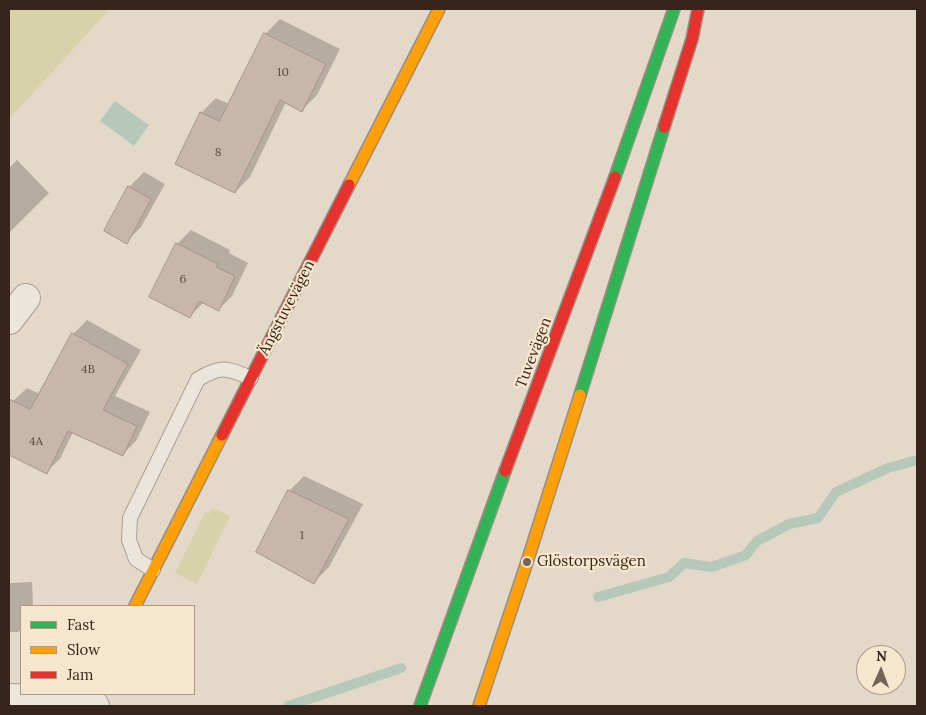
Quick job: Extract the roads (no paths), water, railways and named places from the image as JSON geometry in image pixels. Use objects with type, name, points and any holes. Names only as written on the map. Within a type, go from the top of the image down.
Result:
[{"type":"main road","name":"Ängstuvevägen","points":[[136,605],[439,9]]},
{"type":"main road","name":"Tuvevägen","points":[[420,706],[513,450],[596,230],[674,9]]},
{"type":"main road","points":[[479,706],[617,279],[692,39],[698,9]]},
{"type":"street","points":[[9,320],[26,298]]},
{"type":"street","points":[[9,698],[67,699],[91,703]]},
{"type":"lane","points":[[153,570],[136,559],[129,540],[130,518],[198,379],[215,370],[222,369],[230,369],[251,378]]},
{"type":"waterway","points":[[598,597],[669,577],[684,563],[712,567],[746,555],[757,541],[789,524],[818,518],[836,492],[888,468],[917,460]]},
{"type":"waterway","points":[[288,706],[401,668]]},
{"type":"place","name":"Glöstorpsvägen","points":[[527,562]]}]
